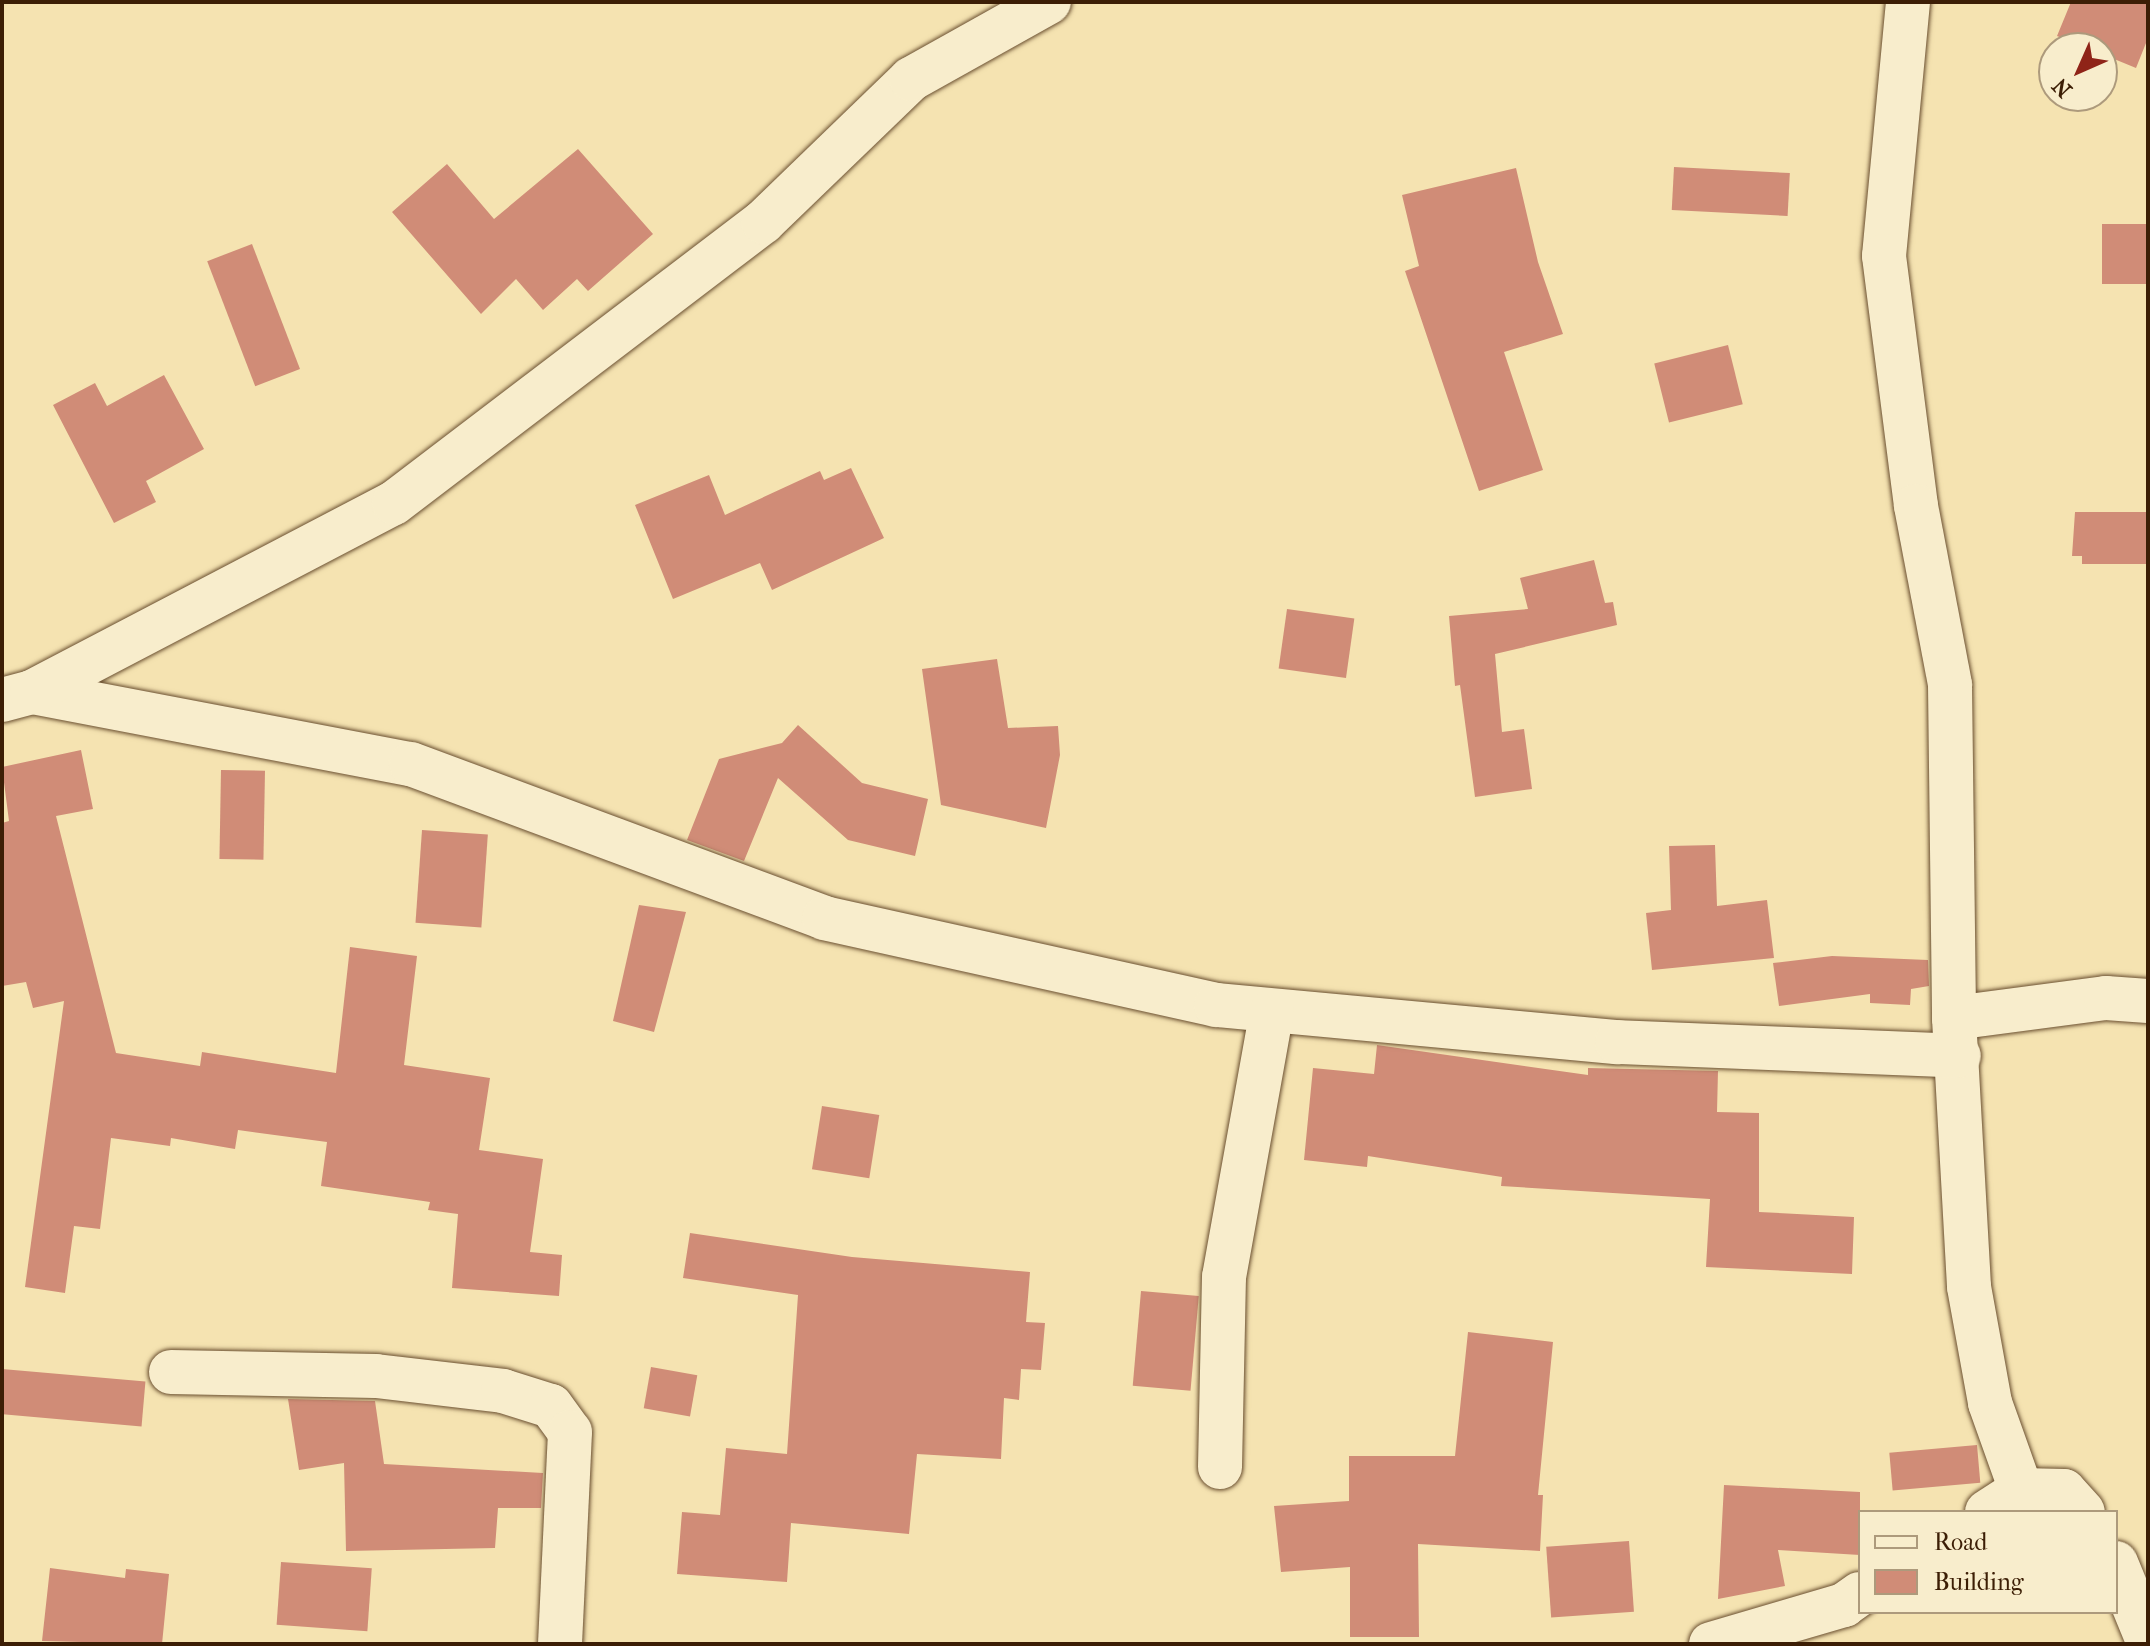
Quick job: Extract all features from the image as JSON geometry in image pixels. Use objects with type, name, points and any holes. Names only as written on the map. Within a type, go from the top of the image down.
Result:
[{"type":"street","points":[[17,696],[394,503],[763,222],[911,79],[1049,2]]},
{"type":"street","points":[[1908,2],[1884,256],[1916,506],[1950,685],[1956,1037],[1969,1287],[2004,1501],[2064,1491],[2081,1510]]},
{"type":"street","points":[[17,696],[411,764],[824,918],[1216,1005],[1617,1042],[1956,1037],[2106,998],[2148,1001]]},
{"type":"street","points":[[1220,1467],[1224,1277],[1272,1011]]},
{"type":"street","points":[[171,1372],[376,1376],[503,1391],[551,1406],[570,1432],[560,1644]]},
{"type":"street","points":[[2118,1568],[2148,1641]]},
{"type":"street","points":[[1711,1644],[1844,1605],[1858,1595]]},
{"type":"building","points":[[2071,2],[2148,2],[2148,38],[2136,68],[2118,61],[2118,32],[2059,32]]},
{"type":"building","points":[[578,149],[653,234],[588,291],[577,279],[543,310],[516,279],[481,314],[392,212],[447,164],[494,219]]},
{"type":"building","points":[[1674,167],[1790,173],[1788,216],[1672,210]]},
{"type":"building","points":[[1516,168],[1538,262],[1563,334],[1504,352],[1543,470],[1479,491],[1405,271],[1419,266],[1402,195]]},
{"type":"building","points":[[2102,224],[2148,224],[2148,284],[2102,284]]},
{"type":"building","points":[[252,244],[300,369],[255,386],[207,261]]},
{"type":"building","points":[[1728,345],[1743,404],[1669,423],[1654,363]]},
{"type":"building","points":[[164,375],[204,449],[146,481],[156,502],[114,523],[53,405],[95,383],[107,406]]},
{"type":"building","points":[[851,468],[884,538],[772,590],[760,563],[673,599],[635,505],[709,475],[725,515],[820,471],[824,480]]},
{"type":"building","points":[[2075,512],[2148,512],[2148,564],[2082,564],[2082,556],[2072,556]]},
{"type":"building","points":[[1594,560],[1605,603],[1613,602],[1617,625],[1495,654],[1502,732],[1524,729],[1532,789],[1475,797],[1460,685],[1455,686],[1449,616],[1528,609],[1520,578]]},
{"type":"building","points":[[1287,609],[1354,618],[1346,678],[1279,668]]},
{"type":"building","points":[[997,659],[1008,728],[1058,726],[1060,755],[1046,828],[941,805],[922,669]]},
{"type":"building","points":[[798,725],[862,783],[928,799],[915,856],[848,840],[778,778],[744,861],[687,840],[719,759],[782,743]]},
{"type":"building","points":[[81,750],[93,809],[56,816],[116,1053],[200,1066],[202,1052],[336,1073],[350,947],[417,956],[404,1065],[490,1078],[479,1150],[543,1159],[530,1252],[562,1255],[559,1296],[452,1288],[458,1214],[428,1210],[430,1202],[321,1186],[327,1142],[238,1130],[235,1149],[171,1138],[170,1146],[111,1138],[100,1229],[74,1226],[65,1293],[25,1287],[64,1001],[33,1008],[26,982],[2,986],[2,823],[9,821],[2,767]]},
{"type":"building","points":[[221,770],[265,771],[263,860],[219,859]]},
{"type":"building","points":[[422,830],[488,835],[481,927],[416,923]]},
{"type":"building","points":[[1715,845],[1717,906],[1767,900],[1774,958],[1652,970],[1646,913],[1671,910],[1669,846]]},
{"type":"building","points":[[639,905],[686,912],[654,1032],[613,1021]]},
{"type":"building","points":[[1832,956],[1928,960],[1929,986],[1911,989],[1910,1005],[1870,1003],[1870,994],[1779,1006],[1773,963]]},
{"type":"building","points":[[1377,1045],[1588,1075],[1588,1068],[1718,1071],[1717,1112],[1759,1113],[1759,1212],[1854,1217],[1852,1274],[1706,1267],[1710,1199],[1501,1186],[1502,1177],[1368,1156],[1367,1167],[1304,1160],[1313,1068],[1374,1074]]},
{"type":"building","points":[[822,1106],[879,1115],[869,1178],[812,1169]]},
{"type":"building","points":[[690,1233],[852,1257],[1030,1272],[1026,1322],[1045,1323],[1041,1370],[1021,1369],[1019,1400],[1004,1398],[1001,1459],[917,1454],[909,1534],[791,1523],[787,1582],[677,1574],[682,1512],[720,1515],[726,1448],[787,1454],[798,1295],[683,1278]]},
{"type":"building","points":[[1141,1291],[1199,1296],[1190,1391],[1133,1386]]},
{"type":"building","points":[[1468,1332],[1553,1342],[1538,1495],[1543,1495],[1540,1551],[1418,1544],[1419,1637],[1350,1637],[1350,1567],[1281,1572],[1274,1506],[1349,1501],[1349,1456],[1455,1456]]},
{"type":"building","points":[[651,1367],[697,1375],[690,1417],[644,1408]]},
{"type":"building","points":[[2,1369],[145,1382],[142,1426],[2,1414]]},
{"type":"building","points":[[288,1399],[375,1401],[384,1464],[543,1473],[541,1508],[498,1508],[495,1548],[346,1551],[344,1463],[299,1470]]},
{"type":"building","points":[[1977,1445],[1980,1483],[1893,1491],[1889,1453]]},
{"type":"building","points":[[1724,1485],[1860,1492],[1858,1555],[1778,1550],[1785,1586],[1718,1599]]},
{"type":"building","points":[[1629,1541],[1634,1612],[1551,1618],[1546,1547]]},
{"type":"building","points":[[281,1562],[372,1568],[367,1631],[277,1625]]},
{"type":"building","points":[[50,1568],[125,1578],[126,1569],[169,1574],[162,1644],[42,1641]]}]
